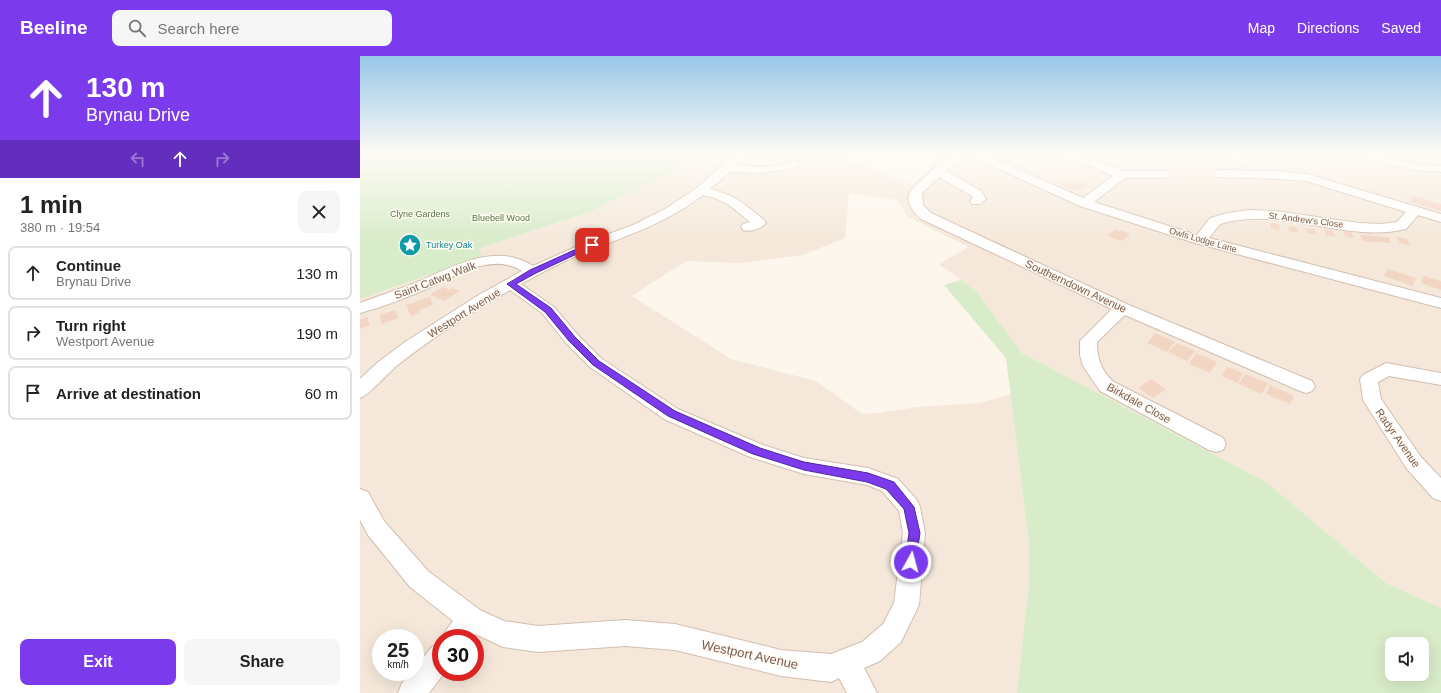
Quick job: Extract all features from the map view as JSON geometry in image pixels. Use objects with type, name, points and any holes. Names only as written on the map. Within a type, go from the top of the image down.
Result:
[{"type":"street","name":"Westport Avenue","points":[[360,392],[401,353],[450,320],[533,272],[577,251],[657,219],[685,203],[709,184]]},
{"type":"street","name":"Southerndown Avenue","points":[[925,184],[916,192],[914,200],[917,209],[926,216],[1123,308],[1306,386]]},
{"type":"street","points":[[959,184],[977,194],[980,199],[976,201]]},
{"type":"street","name":"Owls Lodge Lane","points":[[1041,184],[1084,203],[1200,240],[1441,303]]},
{"type":"street","points":[[1084,203],[1110,184]]},
{"type":"street","points":[[1326,184],[1441,218]]},
{"type":"street","points":[[702,190],[723,196],[733,201],[757,226]]},
{"type":"street","name":"St. Andrew's Close","points":[[1200,240],[1215,221],[1228,217],[1250,214],[1275,215],[1359,227],[1382,228],[1401,226],[1415,210]]},
{"type":"street","name":"Saint Catwg Walk","points":[[360,308],[402,294],[470,265],[482,262],[508,260],[517,261],[533,272]]},
{"type":"street","name":"Westport Avenue","points":[[360,498],[376,528],[463,628],[538,639],[632,634],[674,637],[781,663],[830,668],[871,652],[892,633],[906,605],[914,533],[909,507],[890,485],[868,477],[804,466],[757,451],[671,414],[596,363],[572,339],[548,310],[511,284]]},
{"type":"street","name":"Birkdale Close","points":[[1123,308],[1088,341],[1088,358],[1094,371],[1106,386],[1216,444]]},
{"type":"street","name":"Radyr Avenue","points":[[1441,379],[1386,369],[1370,379],[1372,400],[1414,464],[1441,492]]},
{"type":"street","points":[[844,662],[863,693]]},
{"type":"street","points":[[412,693],[432,667]]},
{"type":"shaded area","points":[[648,184],[1441,184],[1441,608],[1386,583],[1266,482],[1022,353],[976,291],[939,264],[969,247],[908,217],[897,200],[849,193],[845,238],[803,255],[739,263],[686,261],[632,296],[731,359],[816,381],[862,414],[880,413],[917,407],[980,403],[1011,394],[1029,545],[1029,581],[1017,693],[360,693],[360,299],[481,258],[480,248],[592,211]]},
{"type":"green space","name":"Clyne Gardens","points":[[360,184],[648,184],[592,211],[480,248],[481,257],[360,299]]},
{"type":"green space","points":[[961,280],[976,291],[1022,353],[1266,482],[1386,583],[1441,608],[1441,693],[1017,693],[1029,581],[1029,545],[1006,358],[944,285]]},
{"type":"building","points":[[1058,184],[1088,185],[1075,191]]},
{"type":"building","points":[[1413,196],[1441,204],[1441,211],[1410,202]]},
{"type":"building","points":[[1270,223],[1279,224],[1280,230],[1271,229]]},
{"type":"building","points":[[1288,226],[1297,227],[1298,233],[1289,231]]},
{"type":"building","points":[[1305,228],[1315,229],[1316,235],[1307,233]]},
{"type":"building","points":[[1115,229],[1130,234],[1122,241],[1107,236]]},
{"type":"building","points":[[1324,229],[1333,231],[1335,237],[1326,235]]},
{"type":"building","points":[[1343,231],[1352,232],[1354,238],[1345,237]]},
{"type":"building","points":[[1360,235],[1389,237],[1391,243],[1363,241]]},
{"type":"building","points":[[1397,237],[1407,239],[1410,245],[1400,243]]},
{"type":"building","points":[[1388,269],[1416,278],[1413,286],[1384,276]]},
{"type":"building","points":[[1424,276],[1441,281],[1441,290],[1421,283]]},
{"type":"building","points":[[443,287],[449,290],[452,288],[460,291],[444,301],[430,295]]},
{"type":"building","points":[[430,297],[433,305],[419,310],[420,313],[411,316],[406,305]]},
{"type":"building","points":[[395,310],[398,318],[382,324],[379,315]]},
{"type":"building","points":[[367,317],[370,325],[360,329],[360,319]]},
{"type":"building","points":[[1155,333],[1175,342],[1167,352],[1147,343]]},
{"type":"building","points":[[1177,343],[1195,351],[1187,361],[1168,352]]},
{"type":"building","points":[[1196,353],[1217,362],[1210,373],[1189,364]]},
{"type":"building","points":[[1227,367],[1243,373],[1238,383],[1222,376]]},
{"type":"building","points":[[1245,374],[1268,383],[1262,394],[1239,384]]},
{"type":"building","points":[[1151,379],[1166,389],[1153,398],[1138,388]]},
{"type":"building","points":[[1270,385],[1294,396],[1290,404],[1266,394]]},
{"type":"place","name":"Turkey Oak","points":[[410,245]]},
{"type":"route","points":[[592,245],[533,272],[511,284],[548,310],[572,339],[596,363],[671,414],[757,451],[804,466],[868,477],[890,485],[909,507],[914,533],[911,562]]},
{"type":"park label","name":"Bluebell Wood","points":[[501,218]]}]
